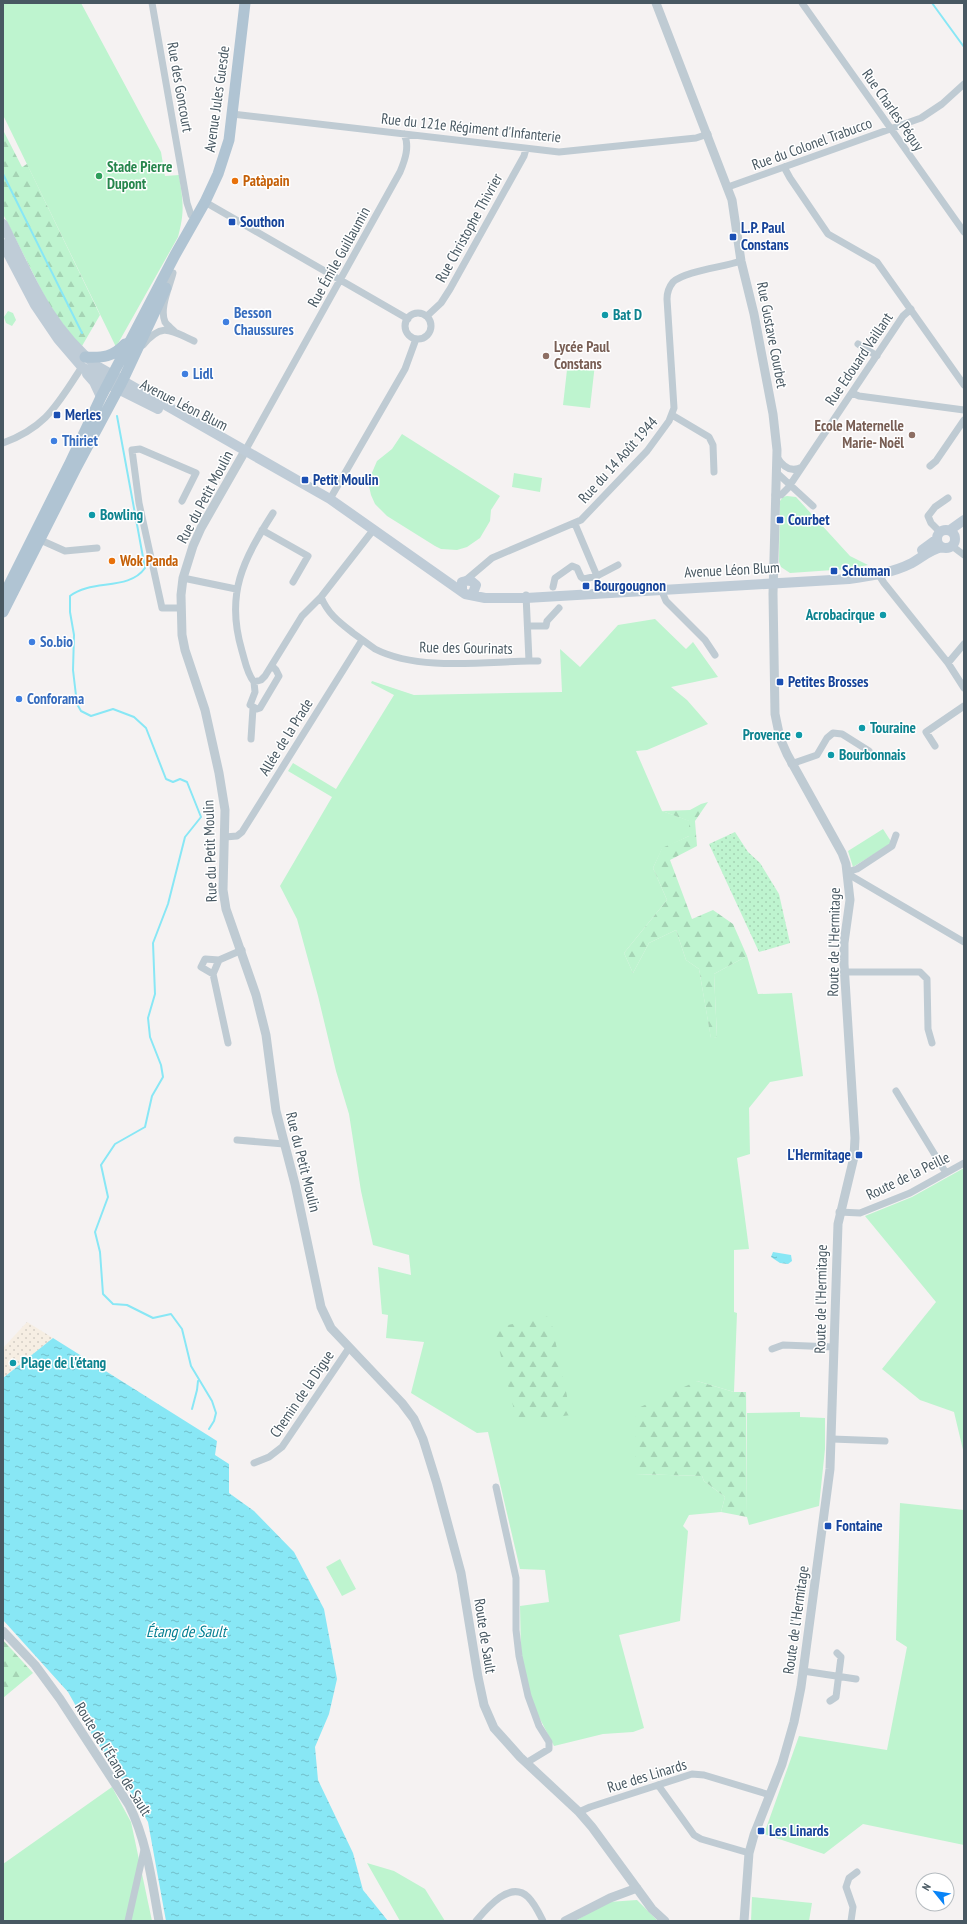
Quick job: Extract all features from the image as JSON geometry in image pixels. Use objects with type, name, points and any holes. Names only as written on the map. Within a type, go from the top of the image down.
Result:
[{"type":"main road","name":"Avenue Jules Guesde","points":[[37,539],[101,397],[175,255],[186,239],[205,202],[224,159],[229,140],[245,3]]},
{"type":"main road","points":[[3,224],[40,299],[58,327],[87,366],[101,397]]},
{"type":"main road","name":"Avenue Jules Guesde","points":[[37,539],[134,357],[174,273],[186,239]]},
{"type":"main road","points":[[3,244],[35,305],[58,339],[87,366]]},
{"type":"main road","points":[[87,366],[97,358],[113,355],[135,333]]},
{"type":"main road","name":"Avenue Léon Blum","points":[[87,366],[227,444],[236,446],[246,451],[330,499],[374,529],[439,577],[469,586],[485,598],[661,589],[878,573],[913,562],[946,539],[964,520]]},
{"type":"main road","name":"Avenue Léon Blum","points":[[946,539],[964,529]]},
{"type":"main road","points":[[3,597],[37,539]]},
{"type":"main road","points":[[3,612],[37,539]]},
{"type":"main road","name":"Avenue Léon Blum","points":[[526,596],[773,581]]},
{"type":"street","name":"Rue des Goncourt","points":[[152,3],[187,203],[191,215],[196,219]]},
{"type":"street","name":"Rue Gustave Courbet","points":[[656,3],[708,134],[732,200],[741,261],[754,314],[773,414],[777,457],[773,581],[774,687]]},
{"type":"street","name":"Rue Charles Péguy","points":[[802,3],[964,232]]},
{"type":"street","name":"Rue du Colonel Trabucco","points":[[728,187],[891,130],[921,118],[933,111],[964,84]]},
{"type":"street","name":"Rue du 121e Régiment d'Infanterie","points":[[232,114],[559,152],[696,138],[708,134]]},
{"type":"street","name":"Rue Émile Guillaumin","points":[[246,451],[400,172],[407,146],[407,140],[404,134]]},
{"type":"street","name":"Rue Christophe Thivrier","points":[[427,316],[441,303],[450,290],[524,156],[526,148]]},
{"type":"street","points":[[784,168],[828,234],[877,262],[964,385]]},
{"type":"street","points":[[205,202],[408,319]]},
{"type":"street","name":"Rue du 14 Août 1944","points":[[469,586],[481,568],[492,558],[575,524],[586,515],[647,451],[672,415],[674,391],[667,299],[670,286],[674,281],[684,276],[741,261]]},
{"type":"street","points":[[174,273],[164,307],[163,316],[166,323],[175,333]]},
{"type":"street","name":"Rue Edouard Vaillant","points":[[775,495],[781,495],[790,484],[903,316],[911,309]]},
{"type":"street","points":[[418,313],[427,316],[431,326],[430,332],[421,339],[411,337],[406,329],[408,319],[418,313]]},
{"type":"street","points":[[134,357],[155,332],[167,329],[194,341]]},
{"type":"street","points":[[330,499],[405,369],[416,339]]},
{"type":"street","points":[[858,344],[877,356]]},
{"type":"street","points":[[3,442],[21,436],[45,418],[63,398],[75,379],[87,366]]},
{"type":"street","points":[[852,393],[860,396],[963,412]]},
{"type":"street","points":[[672,415],[709,437],[713,446],[714,472]]},
{"type":"street","points":[[930,466],[936,461],[964,420]]},
{"type":"street","points":[[180,608],[162,608],[139,503],[132,450],[140,449],[196,473],[182,501]]},
{"type":"street","name":"Rue du Petit Moulin","points":[[246,451],[201,528],[193,546],[183,578],[180,608],[182,635],[185,650],[205,710],[225,810],[223,890],[226,909],[242,950],[256,995],[266,1035],[276,1111],[297,1191],[321,1307],[331,1328]]},
{"type":"street","points":[[777,457],[787,469],[797,470],[802,467]]},
{"type":"street","points":[[776,472],[813,506]]},
{"type":"street","points":[[948,498],[935,507],[928,516],[946,539],[964,556]]},
{"type":"street","points":[[251,739],[253,708],[250,705],[255,692],[254,682],[249,674],[238,638],[235,615],[236,589],[249,553],[273,512]]},
{"type":"street","points":[[575,524],[597,576]]},
{"type":"street","points":[[254,682],[265,676],[302,616],[322,597],[374,529]]},
{"type":"street","points":[[262,530],[308,556],[293,582]]},
{"type":"street","points":[[37,539],[65,551],[96,548]]},
{"type":"street","points":[[553,586],[554,578],[572,566],[577,568],[581,577],[584,579],[597,576],[618,565]]},
{"type":"street","points":[[469,586],[481,568]]},
{"type":"street","points":[[878,573],[948,663],[964,688]]},
{"type":"street","points":[[183,578],[236,589]]},
{"type":"street","points":[[661,589],[666,601],[705,640],[715,655]]},
{"type":"street","name":"Rue des Gourinats","points":[[526,596],[529,661]]},
{"type":"street","name":"Rue des Gourinats","points":[[322,597],[326,609],[335,620],[362,640],[387,654],[420,662],[449,663],[538,661]]},
{"type":"street","points":[[528,626],[546,626],[547,622],[559,608]]},
{"type":"street","name":"Allée de la Prade","points":[[225,837],[237,836],[242,832],[362,640]]},
{"type":"street","points":[[948,663],[964,644]]},
{"type":"street","points":[[253,708],[260,708],[279,676],[272,666]]},
{"type":"street","name":"Route de l'Hermitage","points":[[744,1921],[750,1853],[754,1835],[782,1764],[794,1722],[803,1671],[830,1469],[836,1244],[839,1212],[854,1157],[855,1138],[844,943],[850,900],[848,873],[842,853],[791,764],[780,738],[777,725],[774,687]]},
{"type":"street","points":[[935,746],[926,732],[964,706]]},
{"type":"street","points":[[791,764],[817,755],[827,738],[833,734],[842,734],[869,751]]},
{"type":"street","points":[[848,873],[857,869],[892,846],[896,835]]},
{"type":"street","points":[[848,873],[964,942]]},
{"type":"street","points":[[213,974],[202,967],[202,962],[205,958],[219,960],[242,950]]},
{"type":"street","points":[[219,960],[213,974],[228,1043]]},
{"type":"street","points":[[845,972],[920,972],[927,979],[928,1029],[932,1043]]},
{"type":"street","points":[[896,1091],[946,1173]]},
{"type":"street","points":[[237,1140],[284,1144]]},
{"type":"street","name":"Route de la Peille","points":[[839,1212],[860,1213],[910,1193],[964,1163]]},
{"type":"street","name":"Route de Sault","points":[[331,1328],[402,1403],[414,1419],[423,1439],[439,1491],[461,1573],[478,1677],[484,1705],[494,1728],[526,1763],[579,1812],[610,1848],[652,1909],[664,1921]]},
{"type":"street","points":[[772,1349],[783,1345],[834,1347]]},
{"type":"street","name":"Chemin de la Digue","points":[[254,1463],[269,1457],[282,1447],[349,1348]]},
{"type":"street","points":[[832,1439],[885,1441]]},
{"type":"street","points":[[496,1487],[516,1578],[516,1630],[519,1656],[528,1696],[539,1726],[548,1742],[549,1749],[526,1763]]},
{"type":"street","name":"Route de l'Étang de Sault","points":[[3,1631],[35,1665],[64,1705],[129,1805],[137,1822],[145,1848],[159,1921]]},
{"type":"street","points":[[830,1702],[836,1697],[841,1657],[837,1653]]},
{"type":"street","points":[[803,1671],[856,1679]]},
{"type":"street","name":"Rue des Linards","points":[[579,1812],[590,1807],[692,1774],[698,1774],[770,1795]]},
{"type":"street","points":[[658,1785],[694,1835],[700,1839],[750,1853]]},
{"type":"street","points":[[128,1921],[145,1848]]},
{"type":"street","points":[[851,1921],[854,1913],[853,1906],[846,1887],[849,1878],[858,1872]]},
{"type":"street","points":[[565,1921],[610,1898],[637,1888]]},
{"type":"street","points":[[476,1921],[490,1904],[504,1895],[516,1892],[528,1896],[543,1921]]},
{"type":"green space","name":"Stade Pierre Dupont","points":[[3,3],[81,3],[161,152],[165,176],[179,175],[183,206],[182,220],[178,237],[116,347],[3,115]]},
{"type":"green space","points":[[3,130],[22,167],[27,164],[100,315],[82,346],[76,342],[49,305],[3,214]]},
{"type":"green space","points":[[8,311],[13,313],[16,320],[12,326],[6,323],[4,317]]},
{"type":"green space","points":[[568,361],[595,364],[590,408],[563,405]]},
{"type":"green space","points":[[402,434],[500,496],[491,510],[490,521],[480,538],[467,547],[457,550],[441,549],[387,516],[375,504],[369,486],[371,475],[377,461],[392,449]]},
{"type":"green space","points":[[514,473],[542,478],[540,492],[512,487]]},
{"type":"green space","points":[[783,497],[796,497],[850,556],[868,565],[848,569],[790,573],[781,567],[779,562],[780,501]]},
{"type":"green space","points":[[655,619],[686,649],[693,642],[718,677],[671,687],[687,700],[708,724],[647,750],[636,751],[662,811],[690,821],[689,836],[662,849],[653,868],[667,900],[624,953],[633,973],[649,943],[676,930],[686,960],[699,969],[711,1038],[717,1037],[714,974],[747,956],[758,994],[792,993],[803,1076],[770,1082],[749,1108],[750,1154],[737,1158],[749,1249],[734,1250],[734,1312],[737,1313],[734,1392],[697,1381],[635,1474],[702,1476],[704,1481],[725,1497],[721,1512],[689,1515],[683,1526],[688,1531],[680,1621],[619,1635],[644,1728],[633,1732],[603,1734],[554,1746],[527,1694],[521,1652],[520,1606],[549,1602],[545,1570],[520,1569],[488,1432],[477,1433],[411,1393],[424,1342],[386,1338],[388,1315],[382,1314],[378,1267],[411,1275],[409,1255],[373,1245],[361,1191],[349,1114],[336,1071],[318,996],[297,919],[280,886],[332,797],[288,771],[293,763],[336,789],[394,695],[371,683],[372,681],[414,695],[562,692],[560,649],[580,667],[618,625]]},
{"type":"green space","points":[[708,802],[695,821],[697,846],[670,860],[692,919],[713,910],[733,924],[747,956],[714,974],[717,1037],[711,1039],[699,969],[686,960],[676,930],[649,943],[633,973],[624,953],[667,900],[653,868],[662,848],[689,836],[689,821],[662,811],[690,810]]},
{"type":"green space","points":[[883,829],[892,843],[853,867],[848,851]]},
{"type":"green space","points":[[735,832],[748,852],[760,863],[779,894],[790,943],[759,952],[709,844]]},
{"type":"green space","points":[[964,1168],[964,1454],[954,1412],[920,1400],[882,1369],[936,1302],[865,1216],[912,1197]]},
{"type":"green space","points":[[550,1316],[571,1415],[517,1422],[494,1328]]},
{"type":"green space","points":[[697,1381],[734,1392],[746,1392],[747,1517],[721,1512],[725,1497],[704,1481],[702,1476],[635,1474],[636,1409]]},
{"type":"green space","points":[[800,1412],[800,1417],[825,1418],[825,1449],[819,1506],[749,1525],[747,1517],[747,1413]]},
{"type":"green space","points":[[900,1503],[964,1510],[964,1845],[863,1824],[824,1854],[764,1834],[799,1736],[887,1750],[907,1647],[896,1640]]},
{"type":"green space","points":[[340,1559],[356,1589],[342,1596],[326,1567]]},
{"type":"green space","points":[[3,1640],[33,1673],[3,1698]]},
{"type":"green space","points":[[112,1787],[131,1822],[152,1921],[3,1921],[3,1864]]},
{"type":"green space","points":[[367,1863],[394,1871],[425,1889],[445,1921],[400,1921]]},
{"type":"green space","points":[[752,1897],[812,1903],[809,1921],[751,1921]]},
{"type":"green space","points":[[637,1900],[658,1921],[575,1921],[608,1902]]},
{"type":"sand","name":"Plage de l'étang","points":[[27,1322],[53,1338],[3,1378],[3,1348]]},
{"type":"water","points":[[773,1252],[791,1255],[792,1261],[788,1264],[780,1263],[771,1257]]},
{"type":"water","name":"Étang de Sault","points":[[53,1338],[217,1441],[215,1455],[229,1464],[229,1493],[254,1511],[294,1552],[324,1609],[337,1679],[329,1714],[315,1747],[318,1780],[353,1853],[363,1890],[388,1921],[166,1921],[148,1822],[134,1797],[94,1738],[68,1692],[3,1620],[3,1378]]},
{"type":"waterway","points":[[932,3],[964,47]]},
{"type":"waterway","points":[[3,174],[82,333]]},
{"type":"waterway","points":[[117,416],[145,568],[138,575],[129,580],[88,588],[70,596],[70,612],[74,635],[73,670],[77,704],[81,711],[91,716],[113,709],[134,717],[146,728],[166,779],[173,782],[180,779],[187,782],[201,817],[185,837],[168,904],[153,943],[155,994],[148,1018],[150,1037],[161,1065],[163,1077],[152,1096],[145,1127],[115,1144],[101,1165],[108,1197],[95,1232],[100,1252],[103,1294],[113,1304],[127,1305],[153,1318],[171,1314],[182,1329],[191,1366],[212,1401],[216,1413],[214,1421],[209,1429]]},
{"type":"waterway","points":[[192,1409],[198,1381]]},
{"type":"place","name":"Stade Pierre Dupont","points":[[99,176]]},
{"type":"place","name":"Patàpain","points":[[235,181]]},
{"type":"place","name":"Southon","points":[[232,222]]},
{"type":"place","name":"L.P. Paul Constans","points":[[733,237]]},
{"type":"place","name":"Bat D","points":[[605,315]]},
{"type":"place","name":"Besson Chaussures","points":[[226,322]]},
{"type":"place","name":"Lycée Paul Constans","points":[[546,356]]},
{"type":"place","name":"Lidl","points":[[185,374]]},
{"type":"place","name":"Merles","points":[[57,415]]},
{"type":"place","name":"Ecole Maternelle Marie- Noël","points":[[912,435]]},
{"type":"place","name":"Thiriet","points":[[54,441]]},
{"type":"place","name":"Petit Moulin","points":[[305,480]]},
{"type":"place","name":"Bowling","points":[[92,515]]},
{"type":"place","name":"Courbet","points":[[780,520]]},
{"type":"place","name":"Wok Panda","points":[[112,561]]},
{"type":"place","name":"Schuman","points":[[834,571]]},
{"type":"place","name":"Bourgougnon","points":[[586,586]]},
{"type":"place","name":"Acrobacirque","points":[[883,615]]},
{"type":"place","name":"So.bio","points":[[32,642]]},
{"type":"place","name":"Petites Brosses","points":[[780,682]]},
{"type":"place","name":"Conforama","points":[[19,699]]},
{"type":"place","name":"Touraine","points":[[862,728]]},
{"type":"place","name":"Provence","points":[[799,735]]},
{"type":"place","name":"Bourbonnais","points":[[831,755]]},
{"type":"place","name":"L'Hermitage","points":[[859,1155]]},
{"type":"place","name":"Plage de l'étang","points":[[13,1363]]},
{"type":"place","name":"Fontaine","points":[[828,1526]]},
{"type":"place","name":"Les Linards","points":[[761,1831]]}]
